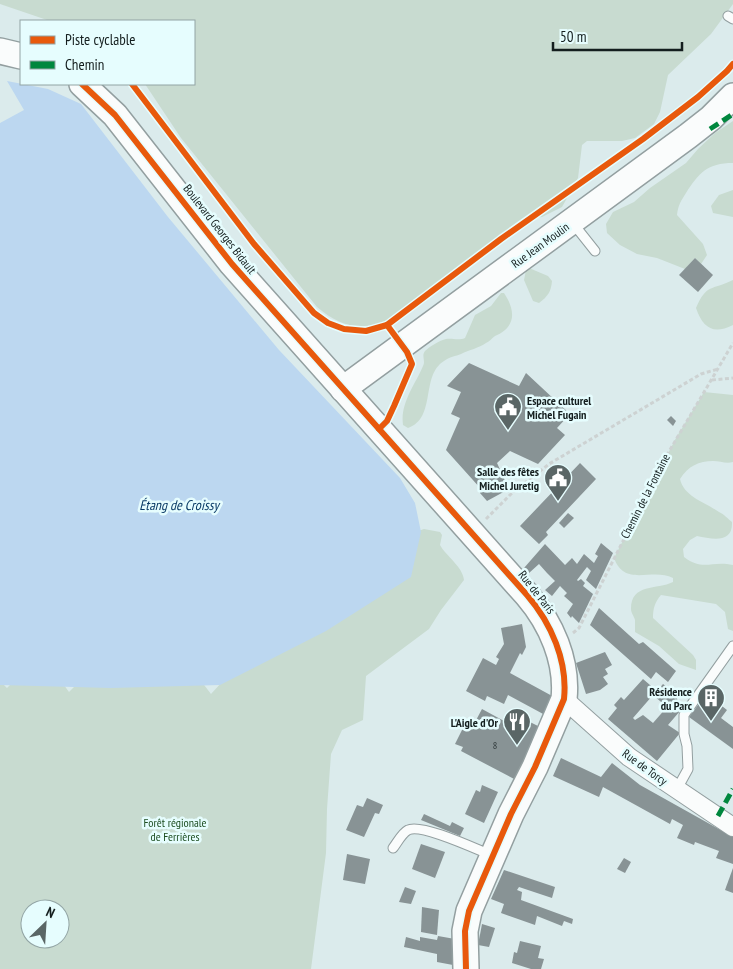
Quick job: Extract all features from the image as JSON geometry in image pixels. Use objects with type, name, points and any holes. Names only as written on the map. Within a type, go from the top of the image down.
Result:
[{"type":"street","points":[[0,51],[20,56]]},
{"type":"street","name":"Boulevard Georges Bidault","points":[[83,85],[115,115],[232,264],[343,389]]},
{"type":"street","name":"Rue Jean Moulin","points":[[343,389],[688,136],[711,118],[733,96]]},
{"type":"street","name":"Rue de Paris","points":[[343,389],[536,606],[548,624],[556,646],[564,679],[564,699],[535,767],[471,904],[466,920],[466,969]]},
{"type":"street","name":"Rue de Torcy","points":[[564,699],[629,757],[733,827]]},
{"type":"lane","points":[[572,221],[595,251]]},
{"type":"lane","points":[[677,789],[688,769],[684,716],[733,646]]},
{"type":"lane","points":[[393,848],[407,830],[414,828],[432,832],[493,855]]},
{"type":"path","points":[[498,507],[512,493],[549,464],[700,374],[718,370]]},
{"type":"path","points":[[712,380],[733,378]]},
{"type":"green space","points":[[0,0],[733,0],[733,4],[711,34],[668,75],[660,112],[654,124],[635,138],[622,141],[587,141],[582,145],[578,178],[562,207],[542,217],[525,219],[498,237],[388,320],[369,326],[342,323],[325,314],[317,307],[181,138],[146,85],[195,85],[195,20],[47,20],[0,4]]},
{"type":"green space","points":[[733,121],[733,163],[724,163],[705,170],[691,186],[678,208],[677,215],[703,244],[707,255],[701,264],[695,258],[685,269],[657,258],[637,254],[620,245],[607,233],[606,224],[613,212],[634,202],[650,188],[686,163],[715,133]]},
{"type":"green space","points":[[733,190],[733,217],[713,213],[711,206],[719,195]]},
{"type":"green space","points":[[529,268],[548,276],[552,281],[548,294],[539,303],[533,301],[524,280],[526,270]]},
{"type":"green space","points":[[733,280],[733,325],[720,329],[710,328],[702,320],[696,308],[707,291]]},
{"type":"green space","points":[[501,293],[504,293],[511,306],[512,318],[507,328],[483,345],[444,361],[432,376],[426,406],[417,423],[408,428],[403,425],[406,402],[424,364],[423,355],[425,351],[444,340],[465,338],[475,315],[491,306]]},
{"type":"green space","points":[[704,392],[733,395],[733,462],[713,461],[699,463],[690,468],[680,479],[690,495],[723,514],[732,522],[729,534],[725,537],[715,539],[697,536],[690,540],[683,549],[684,557],[697,564],[733,565],[733,631],[728,629],[725,612],[716,604],[661,595],[657,600],[653,614],[653,618],[693,655],[696,660],[696,670],[679,664],[659,646],[635,632],[635,620],[631,609],[635,595],[640,591],[673,582],[673,578],[656,574],[632,575],[619,567],[614,558],[676,438]]},
{"type":"green space","name":"Forêt régionale de Ferrières","points":[[424,529],[440,532],[442,535],[440,545],[458,566],[463,575],[464,580],[429,629],[366,676],[363,720],[342,730],[331,754],[326,853],[311,969],[0,969],[0,681],[7,688],[25,670],[51,667],[69,692],[85,676],[198,677],[211,694],[233,670],[418,531]]},
{"type":"water","name":"Étang de Croissy","points":[[7,81],[48,89],[81,104],[168,217],[279,350],[400,478],[415,503],[421,532],[411,577],[326,631],[220,685],[111,688],[0,685],[0,123],[24,110]]},
{"type":"building","points":[[695,258],[713,275],[698,292],[679,275]]},
{"type":"building","name":"Espace culturel Michel Fugain","points":[[469,363],[519,386],[526,373],[570,414],[557,428],[565,435],[538,464],[510,451],[497,463],[509,489],[487,501],[480,493],[481,489],[446,450],[460,418],[451,414],[461,392],[447,386]]},
{"type":"building","points":[[671,416],[676,421],[673,426],[667,420]]},
{"type":"building","name":"Salle des fêtes Michel Juretig","points":[[580,463],[596,479],[546,532],[548,535],[539,544],[520,526]]},
{"type":"building","points":[[568,513],[574,518],[564,528],[559,523]]},
{"type":"building","points":[[601,543],[613,553],[596,589],[586,580],[591,571],[587,567],[577,580],[581,579],[585,583],[583,586],[593,594],[579,623],[567,613],[573,604],[564,596],[567,593],[560,586],[552,596],[545,590],[555,581],[539,564],[529,573],[524,568],[545,544],[565,565],[572,558],[577,564],[584,554],[594,563],[598,556],[595,554]]},
{"type":"building","points":[[599,608],[639,644],[643,642],[676,671],[668,682],[656,672],[651,679],[590,625]]},
{"type":"building","points":[[522,624],[526,647],[522,655],[520,653],[510,673],[554,697],[545,715],[508,695],[504,704],[487,696],[485,701],[466,691],[483,658],[496,665],[499,659],[496,657],[504,644],[501,628]]},
{"type":"building","points":[[605,652],[612,665],[605,669],[608,674],[603,677],[608,684],[600,690],[586,694],[576,663]]},
{"type":"building","points":[[643,679],[657,691],[663,684],[676,694],[680,711],[668,725],[680,733],[657,761],[608,719],[617,708],[614,705],[621,697],[624,700]],"holes":[[[653,695],[667,707],[653,723],[643,715],[635,720],[633,718]]]},
{"type":"building","name":"Résidence du Parc","points":[[707,693],[727,710],[721,718],[733,727],[733,749],[689,717]]},
{"type":"building","points":[[482,709],[519,729],[526,720],[540,727],[516,780],[461,751],[463,747],[455,744],[467,720],[474,724]]},
{"type":"building","points":[[561,758],[601,777],[612,763],[640,785],[733,837],[733,864],[716,858],[719,851],[695,842],[694,845],[677,838],[683,825],[672,819],[670,824],[603,787],[599,797],[553,776]]},
{"type":"building","points":[[482,785],[498,792],[484,823],[465,814],[476,790],[480,792]]},
{"type":"building","points":[[367,798],[383,805],[379,814],[375,813],[364,837],[346,830],[357,805],[363,807]]},
{"type":"building","points":[[424,814],[450,826],[452,822],[464,828],[460,836],[421,820]]},
{"type":"building","points":[[421,844],[445,852],[435,878],[412,869]]},
{"type":"building","points":[[347,854],[370,859],[365,884],[343,880]]},
{"type":"building","points":[[624,858],[631,862],[625,873],[617,869]]},
{"type":"building","points":[[733,868],[733,893],[725,890]]},
{"type":"building","points":[[504,870],[555,887],[552,898],[519,887],[517,890],[522,892],[521,900],[573,919],[572,924],[564,921],[562,926],[537,916],[535,925],[501,913],[504,904],[491,899]]},
{"type":"building","points":[[405,887],[416,891],[411,904],[399,902]]},
{"type":"building","points":[[422,907],[439,910],[437,935],[421,932]]},
{"type":"building","points":[[482,924],[495,928],[489,947],[478,945]]},
{"type":"building","points":[[438,936],[455,939],[453,965],[437,962],[437,954],[404,947],[406,937],[420,941],[420,937],[437,940]]},
{"type":"building","points":[[520,941],[541,946],[538,958],[544,959],[541,969],[531,969],[512,963],[514,952],[517,953]]},
{"type":"marked path","points":[[710,129],[733,114]]},
{"type":"marked path","points":[[718,816],[733,789]]},
{"type":"cycle path","points":[[133,85],[254,244],[314,313],[328,323],[344,329],[366,331],[387,325],[501,239],[643,139],[698,97],[733,64]]},
{"type":"cycle path","points":[[83,85],[115,115],[232,264],[527,595],[536,606],[556,643],[563,671],[564,699],[469,911],[465,931],[466,969]]},
{"type":"cycle path","points":[[379,429],[387,421],[412,364],[407,352],[387,325]]},
{"type":"place","name":"Espace culturel Michel Fugain","points":[[508,431]]},
{"type":"place","name":"Salle des fêtes Michel Juretig","points":[[558,502]]},
{"type":"place","name":"Résidence du Parc","points":[[711,722]]},
{"type":"place","name":"L'Aigle d'Or","points":[[517,746]]}]
